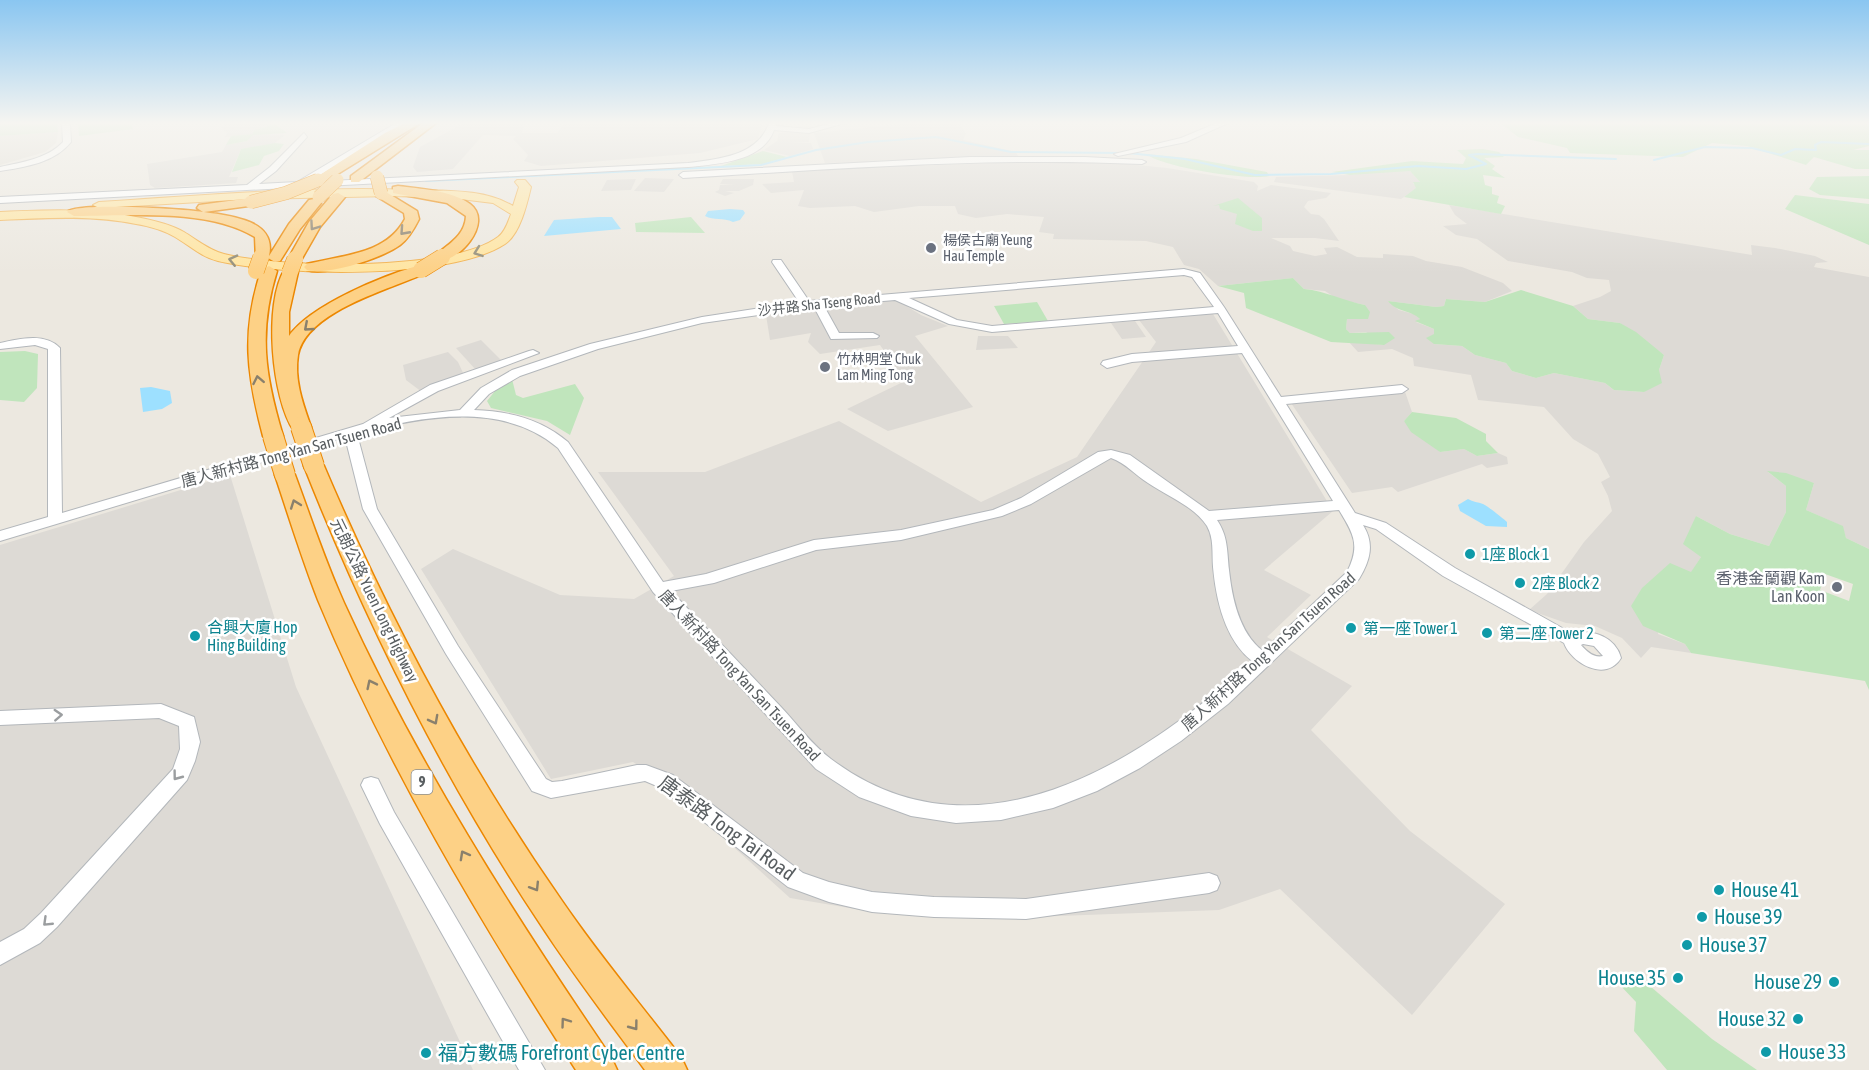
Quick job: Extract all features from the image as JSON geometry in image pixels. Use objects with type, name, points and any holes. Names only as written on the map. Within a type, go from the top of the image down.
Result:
[{"type":"highway","points":[[80,209],[196,208],[251,202],[286,193],[329,173]]},
{"type":"highway","points":[[265,264],[319,197],[347,173]]},
{"type":"highway","name":"元朗公路 Yuen Long Highway","points":[[362,173],[338,196],[314,225],[292,266],[282,299],[279,332],[283,369],[291,399],[343,537],[379,615],[445,742],[549,910],[668,1070]]},
{"type":"highway","points":[[312,267],[371,254],[390,244],[406,230],[412,219],[410,211],[381,193],[376,185],[380,173]]},
{"type":"highway","points":[[291,399],[289,362],[294,342],[300,334],[342,303],[421,270],[442,257],[469,232],[473,222],[471,211],[464,205],[448,198],[398,190]]},
{"type":"highway","points":[[80,209],[161,213],[233,221],[250,226],[261,234],[265,264]]},
{"type":"highway","name":"元朗公路 Yuen Long Highway","points":[[265,264],[251,291],[256,314],[256,374],[285,475],[331,601],[393,729],[509,934],[559,1014],[598,1070]]},
{"type":"main road","points":[[0,211],[80,209],[151,223],[179,235],[205,251],[235,261],[312,267],[423,263],[465,256],[502,240],[510,231],[525,187],[517,181],[458,193]]},
{"type":"main road","points":[[0,216],[398,190],[458,193],[504,201],[513,206],[516,212]]},
{"type":"street","points":[[250,187],[269,173]]},
{"type":"street","points":[[298,184],[317,173]]},
{"type":"street","points":[[517,181],[603,173]]},
{"type":"street","points":[[0,200],[298,184],[517,181],[689,173]]},
{"type":"street","points":[[777,262],[812,304],[835,337],[873,336]]},
{"type":"street","name":"沙井路 Sha Tseng Road","points":[[464,413],[498,382],[580,350],[702,320],[895,295],[1178,272],[1196,275]]},
{"type":"street","name":"唐人新村路 Tong Yan San Tsuen Road","points":[[0,536],[357,430],[431,415],[464,413],[520,420],[540,428],[557,439],[659,588],[823,764],[850,784],[903,806],[942,813],[1001,813],[1042,804],[1087,787],[1174,737],[1213,706],[1358,569],[1363,556],[1363,542],[1346,511],[1196,275]]},
{"type":"street","points":[[980,277],[987,288]]},
{"type":"street","points":[[895,295],[921,311],[959,325],[992,329],[1220,310]]},
{"type":"street","points":[[0,346],[35,342],[50,344],[54,348],[55,520]]},
{"type":"street","points":[[1107,364],[1132,358],[1245,349]]},
{"type":"street","points":[[357,430],[377,417],[434,388],[533,353]]},
{"type":"street","points":[[1277,401],[1402,389]]},
{"type":"street","name":"唐泰路 Tong Tai Road","points":[[357,430],[370,509],[458,659],[524,764],[543,787],[553,790],[581,786],[629,774],[655,776],[666,781],[796,879],[829,892],[872,902],[934,907],[1026,909],[1209,884]]},
{"type":"street","points":[[659,588],[708,579],[814,545],[901,535],[997,513],[1026,501],[1103,455],[1111,454],[1125,458],[1154,481],[1171,489],[1206,516],[1220,536],[1224,585],[1238,634],[1246,648],[1262,660]]},
{"type":"street","points":[[1206,516],[1346,511],[1381,526],[1449,572],[1573,641]]},
{"type":"street","points":[[0,718],[161,711],[187,722],[191,734],[191,747],[180,774],[49,920],[32,936],[0,954]]},
{"type":"street","points":[[371,785],[404,848],[533,1070]]},
{"type":"shaded area","points":[[148,173],[231,173],[229,177],[238,177],[236,183],[155,188],[150,185]]},
{"type":"shaded area","points":[[792,173],[1198,173],[1254,182],[1258,186],[1257,191],[1271,185],[1331,193],[1326,198],[1308,201],[1304,207],[1311,214],[1319,215],[1324,219],[1339,241],[1315,238],[1271,238],[1290,246],[1293,251],[1315,256],[1327,254],[1324,248],[1337,247],[1357,257],[1383,258],[1383,254],[1413,256],[1426,261],[1462,267],[1503,283],[1512,291],[1485,302],[1446,299],[1444,306],[1436,307],[1388,301],[1399,310],[1417,315],[1420,319],[1416,322],[1434,329],[1434,344],[1462,346],[1475,355],[1506,363],[1512,371],[1536,378],[1554,373],[1605,383],[1614,390],[1644,392],[1659,370],[1664,355],[1620,323],[1588,319],[1573,306],[1611,291],[1609,280],[1587,278],[1572,272],[1508,261],[1477,239],[1456,235],[1443,226],[1467,224],[1455,215],[1449,205],[1752,255],[1751,245],[1815,256],[1828,262],[1816,263],[1814,267],[1869,277],[1869,549],[1846,538],[1842,526],[1806,510],[1814,483],[1768,472],[1786,486],[1786,512],[1769,546],[1730,534],[1696,516],[1701,557],[1691,573],[1670,564],[1658,634],[1685,644],[1691,653],[1651,647],[1641,658],[1622,638],[1595,626],[1566,623],[1529,610],[1547,594],[1584,542],[1612,511],[1601,482],[1610,477],[1598,454],[1573,439],[1544,407],[1478,400],[1471,375],[1414,366],[1413,358],[1392,349],[1358,352],[1348,341],[1383,345],[1366,332],[1350,333],[1346,329],[1347,319],[1365,305],[1337,299],[1325,291],[1304,289],[1293,278],[1218,286],[1199,269],[1184,265],[1173,247],[1146,241],[1053,239],[1054,234],[1039,232],[1044,217],[1007,214],[976,218],[958,214],[955,206],[919,206],[874,212],[855,206],[810,208],[798,206],[804,190],[771,193],[762,184],[794,182]]},
{"type":"shaded area","points":[[1412,173],[1420,182],[1413,183],[1417,188],[1401,199],[1274,182],[1276,177]]},
{"type":"shaded area","points":[[645,178],[674,179],[664,192],[634,191]]},
{"type":"shaded area","points":[[636,179],[631,190],[601,191],[607,180]]},
{"type":"shaded area","points":[[723,179],[754,179],[753,185],[739,191],[725,191],[734,193],[725,196],[715,192],[719,190],[720,185],[735,184],[720,184]]},
{"type":"shaded area","points":[[898,301],[921,315],[948,326],[915,336],[973,407],[888,431],[847,409],[905,381],[880,345],[820,354],[808,342],[811,333],[770,340],[766,315]]},
{"type":"shaded area","points":[[1213,314],[1333,511],[1264,570],[1311,595],[1267,637],[1352,686],[1311,730],[1410,831],[1505,904],[1412,1015],[1280,889],[1219,910],[1032,917],[873,912],[790,898],[655,776],[633,762],[551,779],[421,569],[453,549],[560,595],[634,599],[674,576],[598,472],[705,472],[839,421],[981,502],[1077,457],[1156,342],[1139,320]]},
{"type":"shaded area","points":[[1135,321],[1146,337],[1122,339],[1111,323]]},
{"type":"shaded area","points":[[978,336],[1008,336],[1018,348],[976,350]]},
{"type":"shaded area","points":[[481,340],[502,361],[476,370],[456,348]]},
{"type":"shaded area","points":[[448,352],[458,362],[464,375],[422,392],[406,380],[403,365]]},
{"type":"shaded area","points":[[1403,386],[1412,412],[1404,421],[1440,452],[1464,449],[1477,456],[1498,453],[1507,457],[1508,464],[1487,468],[1482,464],[1398,492],[1392,487],[1352,493],[1287,397]]},
{"type":"shaded area","points":[[230,475],[296,687],[473,1070],[0,1070],[0,545]]},
{"type":"green space","points":[[1212,173],[1267,173],[1269,176],[1258,177]]},
{"type":"green space","points":[[1338,173],[1381,173],[1350,175]]},
{"type":"green space","points":[[1412,173],[1498,173],[1505,178],[1483,175],[1485,185],[1492,187],[1492,194],[1499,196],[1497,203],[1505,206],[1501,214],[1404,197],[1416,188],[1413,182],[1420,182]]},
{"type":"green space","points":[[1869,176],[1869,199],[1820,195],[1809,189],[1817,177]]},
{"type":"green space","points":[[1795,195],[1869,204],[1869,245],[1785,209]]},
{"type":"green space","points":[[1238,198],[1262,218],[1262,231],[1253,231],[1235,224],[1237,214],[1220,209],[1219,205],[1213,206]]},
{"type":"green space","points":[[691,217],[705,233],[636,232],[635,223]]},
{"type":"green space","points":[[1293,278],[1304,289],[1365,305],[1370,312],[1368,319],[1347,319],[1346,329],[1350,333],[1389,332],[1395,338],[1384,345],[1331,342],[1246,308],[1244,293],[1218,286]]},
{"type":"green space","points":[[1521,290],[1573,306],[1588,319],[1620,323],[1636,332],[1664,355],[1659,370],[1662,383],[1644,392],[1614,390],[1605,383],[1554,373],[1536,378],[1512,371],[1506,363],[1475,355],[1462,346],[1434,344],[1426,338],[1434,334],[1434,329],[1415,321],[1420,319],[1391,305],[1388,301],[1436,307],[1444,306],[1446,299],[1485,302]]},
{"type":"green space","points":[[1037,302],[1048,321],[1004,324],[994,306]]},
{"type":"green space","points":[[25,351],[38,354],[37,388],[24,402],[0,400],[0,352]]},
{"type":"green space","points":[[512,379],[516,395],[523,398],[575,384],[584,398],[570,435],[547,421],[491,408],[487,401],[495,391]]},
{"type":"green space","points":[[1412,412],[1456,418],[1486,434],[1486,441],[1498,453],[1477,456],[1464,449],[1440,452],[1411,432],[1404,421]]},
{"type":"green space","points":[[1767,471],[1786,473],[1814,483],[1806,510],[1843,526],[1846,538],[1869,549],[1869,690],[1865,681],[1691,653],[1685,644],[1643,626],[1631,606],[1642,588],[1670,563],[1691,572],[1701,557],[1683,544],[1696,516],[1730,534],[1769,546],[1786,512],[1786,486]],"holes":[[[1825,574],[1853,584],[1849,601],[1820,590]]]},
{"type":"green space","points":[[1637,975],[1712,1039],[1757,1070],[1667,1070],[1634,1031],[1636,1002],[1619,984]]},
{"type":"water","points":[[743,210],[745,213],[740,220],[733,222],[705,216],[708,211]]},
{"type":"water","points":[[612,217],[621,229],[544,236],[554,220]]},
{"type":"water","points":[[151,387],[170,391],[172,403],[162,409],[143,412],[140,388]]},
{"type":"water","points":[[1468,499],[1491,509],[1507,522],[1507,527],[1486,526],[1460,511],[1458,505]]},
{"type":"waterway","points":[[426,181],[595,173]]},
{"type":"waterway","points":[[1246,173],[1255,175],[1343,173]]},
{"type":"place","name":"楊侯古廟 Yeung Hau Temple","points":[[931,248]]},
{"type":"place","name":"竹林明堂 Chuk Lam Ming Tong","points":[[825,367]]},
{"type":"place","name":"1座 Block 1","points":[[1470,554]]},
{"type":"place","name":"2座 Block 2","points":[[1520,583]]},
{"type":"place","name":"香港金蘭觀 Kam Lan Koon","points":[[1837,587]]},
{"type":"place","name":"第一座 Tower 1","points":[[1351,628]]},
{"type":"place","name":"第二座 Tower 2","points":[[1487,633]]},
{"type":"place","name":"合興大廈 Hop Hing Building","points":[[195,636]]},
{"type":"place","name":"House 41","points":[[1719,890]]},
{"type":"place","name":"House 39","points":[[1702,917]]},
{"type":"place","name":"House 37","points":[[1687,945]]},
{"type":"place","name":"House 35","points":[[1678,978]]},
{"type":"place","name":"House 29","points":[[1834,982]]},
{"type":"place","name":"House 32","points":[[1798,1019]]},
{"type":"place","name":"House 33","points":[[1766,1052]]},
{"type":"place","name":"福方數碼 Forefront Cyber Centre","points":[[426,1053]]}]
